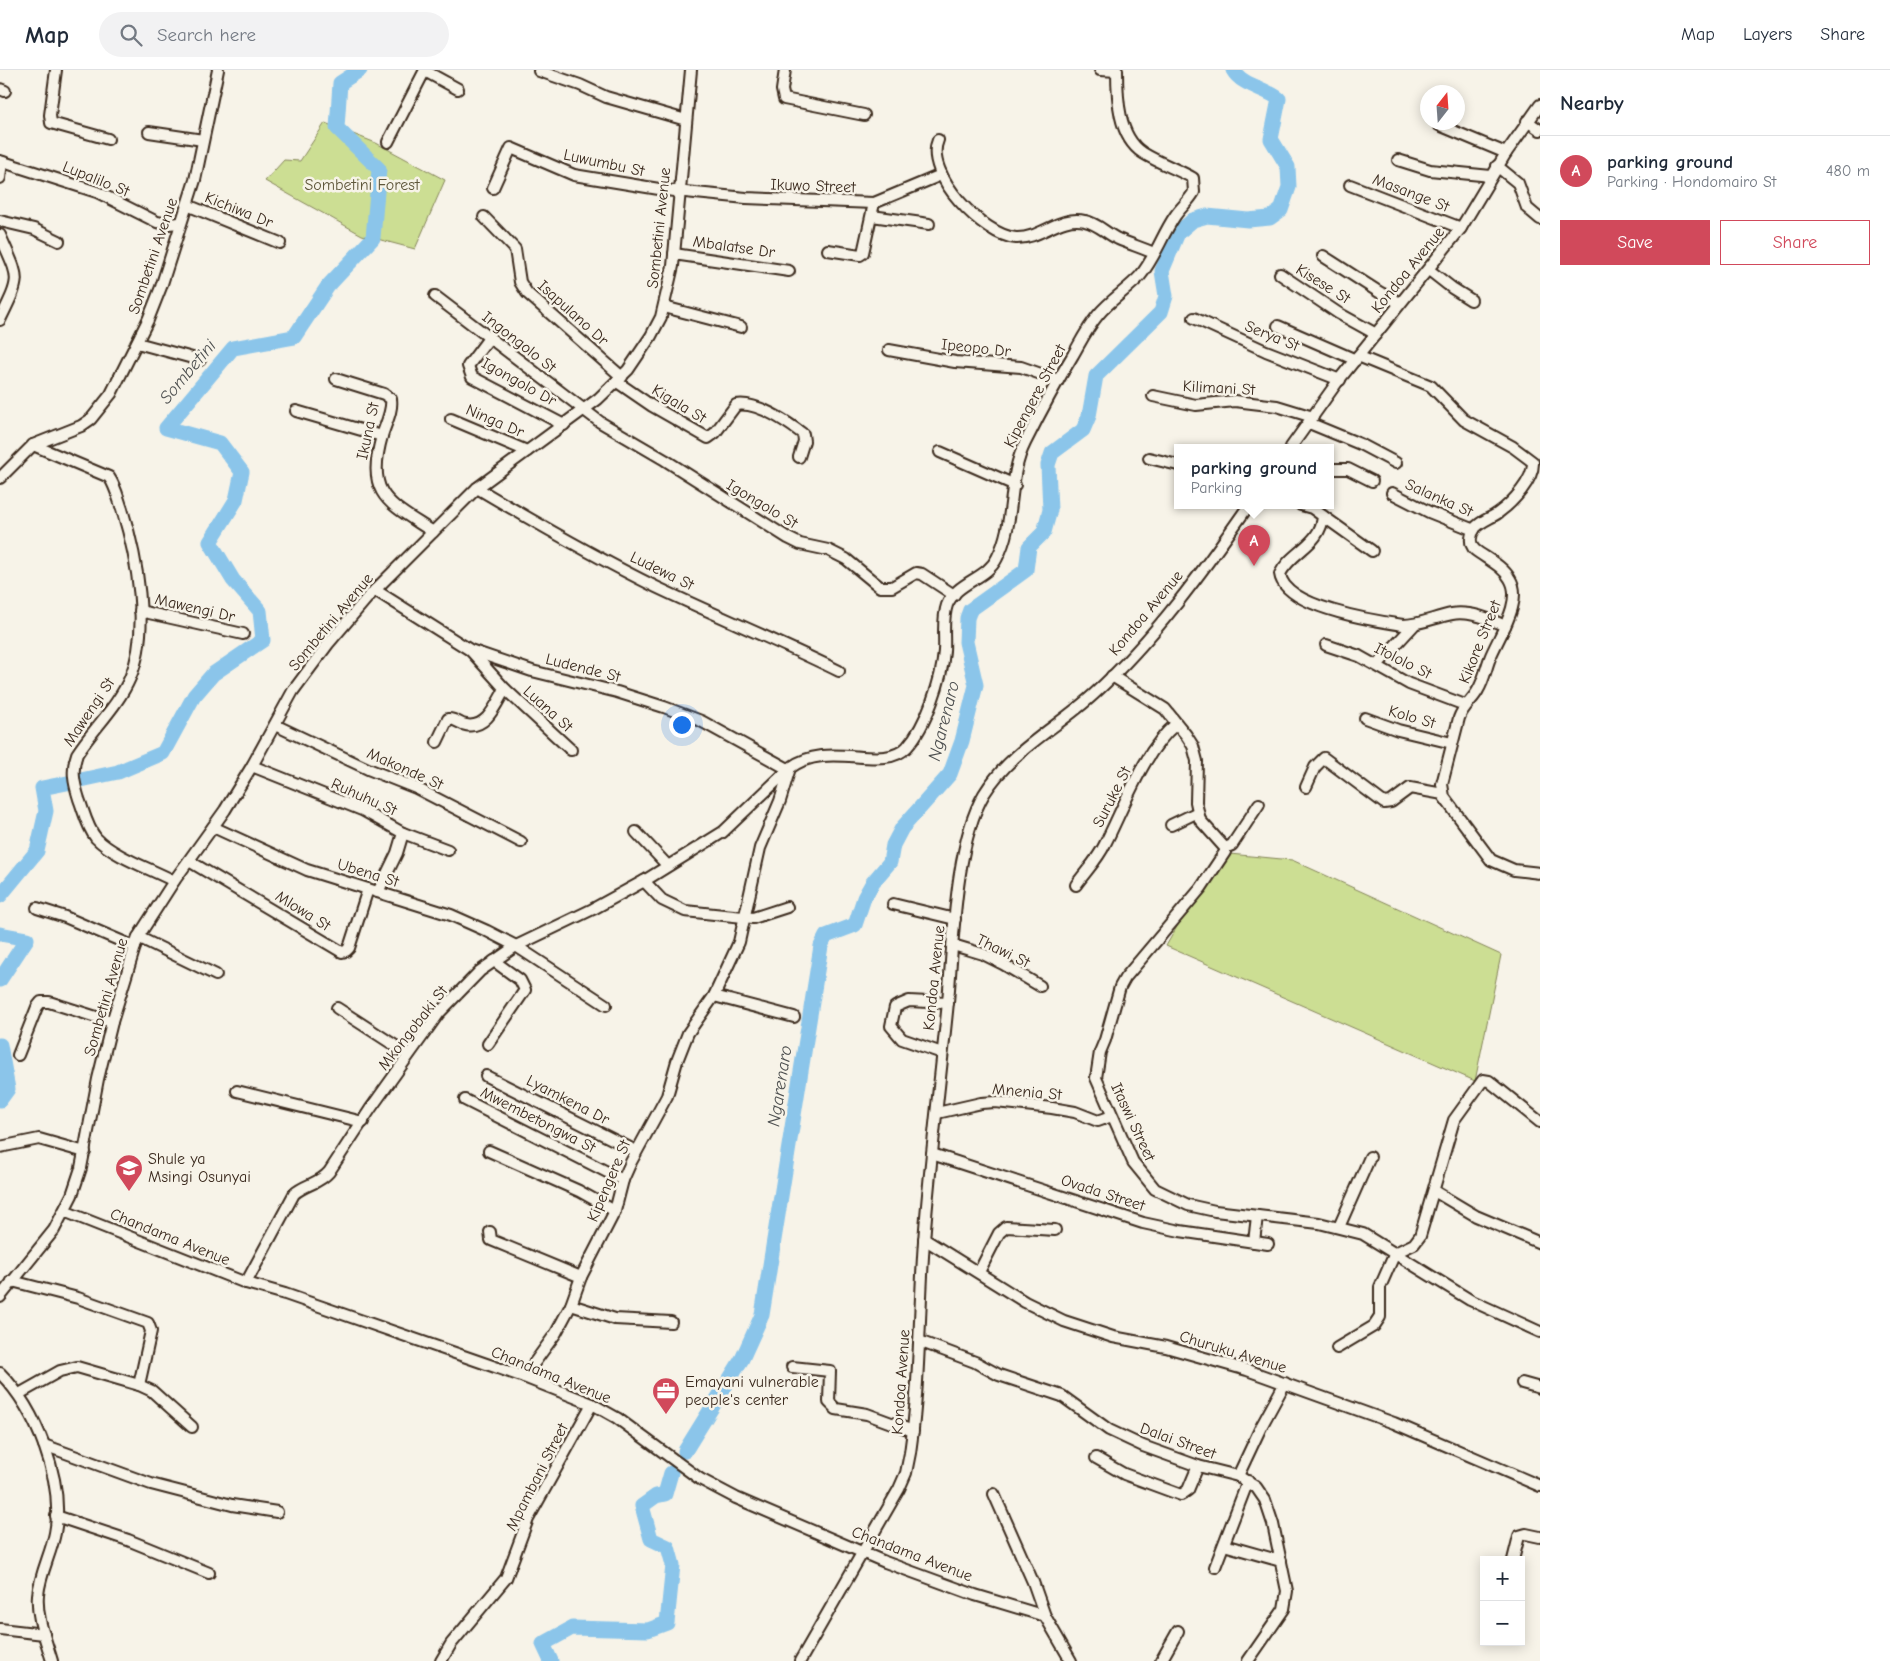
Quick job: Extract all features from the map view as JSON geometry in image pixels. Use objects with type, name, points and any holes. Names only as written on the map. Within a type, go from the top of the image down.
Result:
[{"type":"street","points":[[56,70],[50,115],[51,123],[108,139]]},
{"type":"street","name":"Sombetini Avenue","points":[[0,478],[33,445],[81,426],[96,414],[111,394],[156,301],[187,205],[218,70]]},
{"type":"street","points":[[388,142],[425,70],[458,89]]},
{"type":"street","name":"Sombetini Avenue","points":[[0,1297],[54,1230],[72,1195],[85,1152],[98,1078],[112,1022],[137,942],[174,880],[213,827],[252,766],[294,691],[328,644],[375,590],[477,488],[584,411],[619,379],[643,350],[661,317],[674,254],[678,192],[691,70]]},
{"type":"street","points":[[785,70],[782,90],[784,99],[864,115]]},
{"type":"street","points":[[1100,70],[1117,70]]},
{"type":"street","name":"Kipengere Street","points":[[954,595],[990,568],[996,560],[1008,526],[1022,450],[1058,380],[1098,315],[1139,277],[1174,216],[1194,192],[1193,178],[1143,153],[1131,141],[1122,119],[1117,70]]},
{"type":"street","points":[[539,71],[580,85],[606,97],[686,120]]},
{"type":"street","name":"Kondoa Avenue","points":[[1293,444],[1357,358],[1461,228],[1491,176],[1540,105]]},
{"type":"street","points":[[1528,121],[1540,130]]},
{"type":"street","points":[[1451,130],[1506,153]]},
{"type":"street","points":[[149,132],[203,140]]},
{"type":"street","points":[[938,140],[935,154],[941,175],[963,204],[996,233],[1008,237],[1026,238],[1069,219],[1086,221],[1117,238],[1154,253]]},
{"type":"street","name":"Luwumbu St","points":[[493,188],[511,148],[574,175],[678,192]]},
{"type":"street","points":[[1398,160],[1430,170],[1491,176]]},
{"type":"street","points":[[0,178],[1,162]]},
{"type":"street","name":"Lupalilo St","points":[[1,162],[98,192],[157,222],[168,224],[180,223]]},
{"type":"street","points":[[1498,166],[1518,183],[1527,208],[1540,219]]},
{"type":"street","name":"Ikuwo Street","points":[[678,192],[746,198],[874,203],[941,175]]},
{"type":"street","name":"Masange St","points":[[1350,185],[1461,228]]},
{"type":"street","points":[[828,250],[860,255],[864,250],[874,203]]},
{"type":"street","name":"Kichiwa Dr","points":[[187,205],[280,244]]},
{"type":"street","points":[[872,216],[929,224]]},
{"type":"street","name":"Isapulano Dr","points":[[484,217],[515,249],[520,282],[527,293],[619,379]]},
{"type":"street","points":[[0,221],[34,229],[59,241]]},
{"type":"street","points":[[0,236],[15,270],[17,282],[0,320]]},
{"type":"street","name":"Mbalatse Dr","points":[[674,254],[789,271]]},
{"type":"street","points":[[1323,256],[1400,304]]},
{"type":"street","points":[[1429,270],[1471,300]]},
{"type":"street","name":"Kisese St","points":[[1280,274],[1314,298],[1376,334]]},
{"type":"street","name":"Ingongolo St","points":[[435,296],[584,411]]},
{"type":"street","points":[[664,306],[741,327]]},
{"type":"street","name":"Serya St","points":[[1194,318],[1340,380]]},
{"type":"street","points":[[1278,326],[1431,386],[1464,420],[1513,447],[1533,462],[1529,477],[1517,494],[1498,513],[1474,530]]},
{"type":"street","name":"Igongolo Dr","points":[[488,338],[468,366],[472,377],[564,425]]},
{"type":"street","points":[[137,343],[200,360]]},
{"type":"street","name":"Ipeopo Dr","points":[[889,350],[955,362],[1021,367],[1058,380]]},
{"type":"street","name":"Ikuna St","points":[[336,379],[384,394],[391,399],[391,408],[376,460],[379,488],[390,502],[433,532]]},
{"type":"street","name":"Kigala St","points":[[619,379],[652,406],[708,438],[722,426],[736,405],[743,404],[755,407],[784,421],[803,434],[804,441],[799,457]]},
{"type":"street","name":"Kilimani St","points":[[1153,396],[1196,405],[1235,401],[1277,406],[1311,420],[1396,463]]},
{"type":"street","points":[[296,411],[382,436]]},
{"type":"street","name":"Igongolo St","points":[[584,411],[788,538],[800,544],[828,550],[846,560],[880,587],[892,587],[916,572],[954,595]]},
{"type":"street","name":"Ninga Dr","points":[[452,419],[527,451]]},
{"type":"street","name":"Mawengi St","points":[[33,445],[103,473],[113,483],[133,548],[140,610],[138,643],[130,677],[121,694],[77,754],[73,775],[89,827],[96,837],[114,851],[174,880]]},
{"type":"street","points":[[940,452],[1015,485]]},
{"type":"street","points":[[1150,458],[1174,464]]},
{"type":"street","points":[[1334,469],[1348,469],[1372,481]]},
{"type":"street","name":"Ludewa St","points":[[477,488],[556,535],[656,587],[768,636],[838,671]]},
{"type":"street","name":"Salanka St","points":[[1392,493],[1429,512],[1474,530]]},
{"type":"street","name":"Kondoa Avenue","points":[[800,1661],[843,1589],[906,1472],[913,1431],[924,1239],[955,919],[964,851],[976,810],[984,794],[1012,759],[1087,700],[1112,676],[1185,593],[1246,509]]},
{"type":"street","points":[[1313,509],[1372,551]]},
{"type":"street","points":[[1323,516],[1317,536],[1281,571],[1280,578],[1284,585],[1301,597],[1320,606],[1389,623],[1414,625],[1458,613],[1487,619],[1505,626]]},
{"type":"street","name":"Kikore Street","points":[[1443,794],[1442,784],[1458,718],[1465,705],[1479,690],[1513,602],[1514,586],[1509,577],[1472,547],[1471,540],[1474,530]]},
{"type":"street","name":"Ludende St","points":[[375,590],[470,650],[532,671],[617,692],[664,707],[701,721],[789,769]]},
{"type":"street","points":[[794,1017],[714,996],[739,942],[760,848],[789,769],[803,760],[826,755],[846,754],[882,759],[895,756],[906,748],[921,725],[941,672],[946,612],[954,595]]},
{"type":"street","name":"Mawengi Dr","points":[[140,610],[243,634]]},
{"type":"street","points":[[1378,664],[1414,625]]},
{"type":"street","name":"Itololo St","points":[[1326,645],[1378,664],[1388,673],[1409,684],[1465,705]]},
{"type":"street","name":"Luana St","points":[[470,650],[505,690],[571,750]]},
{"type":"street","points":[[1112,676],[1156,703],[1193,746],[1197,761],[1198,812],[1200,820],[1225,848]]},
{"type":"street","name":"Luana St","points":[[437,742],[448,719],[467,725],[479,724],[489,716],[505,690]]},
{"type":"street","name":"Kolo St","points":[[1365,718],[1398,730],[1452,743]]},
{"type":"street","name":"Suruke St","points":[[1076,885],[1100,853],[1128,796],[1160,740],[1176,724]]},
{"type":"street","name":"Makonde St","points":[[275,725],[368,769],[416,788],[522,842]]},
{"type":"street","points":[[1306,787],[1316,767],[1324,758],[1384,803],[1391,802],[1410,788],[1443,794],[1460,822],[1491,860],[1514,870],[1540,873]]},
{"type":"street","name":"Ruhuhu St","points":[[252,766],[362,810],[403,832],[398,853],[378,892]]},
{"type":"street","name":"Mkongobaki St","points":[[246,1283],[294,1194],[299,1190],[322,1181],[408,1054],[439,1013],[480,971],[516,946],[577,917],[644,881],[667,864],[723,832],[789,769]]},
{"type":"street","name":"Itaswi Street","points":[[1259,804],[1232,845],[1225,848],[1225,852],[1201,888],[1120,987],[1097,1064],[1096,1078],[1133,1162],[1155,1189],[1188,1205],[1340,1227],[1363,1234],[1470,1300],[1540,1332]]},
{"type":"street","points":[[1170,825],[1198,812]]},
{"type":"street","name":"Ubena St","points":[[213,827],[307,870],[451,915],[516,946],[606,1004]]},
{"type":"street","points":[[403,832],[448,850]]},
{"type":"street","points":[[636,832],[667,864]]},
{"type":"street","name":"Mlowa St","points":[[189,861],[342,952],[349,948],[368,889]]},
{"type":"street","points":[[644,881],[652,891],[671,907],[685,911],[758,918],[787,907]]},
{"type":"street","points":[[893,904],[955,919]]},
{"type":"street","points":[[37,908],[137,942],[216,975]]},
{"type":"street","name":"Thawi St","points":[[953,945],[983,954],[1040,986]]},
{"type":"street","points":[[488,1044],[525,990],[520,980],[494,961]]},
{"type":"street","name":"Kipengere St","points":[[524,1378],[556,1333],[570,1305],[581,1277],[615,1211],[623,1180],[636,1151],[667,1096],[682,1045],[697,1019],[714,996]]},
{"type":"street","points":[[18,1055],[36,1007],[41,1002],[49,1002],[112,1022]]},
{"type":"street","points":[[942,1053],[902,1038],[891,1026],[895,1007],[902,1002],[948,1003]]},
{"type":"street","points":[[338,1008],[408,1054]]},
{"type":"street","name":"Lyamkena Dr","points":[[486,1076],[636,1151]]},
{"type":"street","points":[[1337,1348],[1374,1326],[1380,1317],[1380,1287],[1395,1253],[1414,1244],[1420,1236],[1454,1120],[1483,1080],[1489,1081],[1540,1122]]},
{"type":"street","points":[[237,1091],[363,1122]]},
{"type":"street","name":"Mwembetongwa St","points":[[465,1100],[623,1180]]},
{"type":"street","name":"Mnenia St","points":[[937,1112],[995,1102],[1059,1109],[1098,1121],[1112,1116]]},
{"type":"street","points":[[0,1147],[39,1139],[85,1152]]},
{"type":"street","points":[[489,1150],[579,1191],[615,1211]]},
{"type":"street","name":"Ovada Street","points":[[932,1154],[1143,1223],[1180,1231],[1268,1244]]},
{"type":"street","points":[[1340,1227],[1370,1157]]},
{"type":"street","points":[[1434,1191],[1476,1216],[1540,1243]]},
{"type":"street","name":"Chandama Avenue","points":[[64,1211],[246,1283],[285,1294],[524,1378],[592,1404],[617,1418],[700,1479],[736,1498],[939,1582],[1045,1616]]},
{"type":"street","points":[[1254,1242],[1257,1216]]},
{"type":"street","points":[[978,1272],[999,1233],[1006,1227],[1055,1230]]},
{"type":"street","points":[[490,1232],[491,1240],[581,1277]]},
{"type":"street","name":"Churuku Avenue","points":[[924,1239],[1024,1302],[1064,1321],[1113,1337],[1223,1362],[1285,1383],[1394,1423],[1540,1486]]},
{"type":"street","points":[[12,1281],[78,1298],[148,1323],[150,1331],[139,1385]]},
{"type":"street","points":[[570,1305],[615,1319],[671,1322]]},
{"type":"street","name":"Dalai Street","points":[[919,1341],[975,1362],[999,1375],[1062,1396],[1109,1430],[1172,1458],[1238,1476],[1256,1487],[1265,1500],[1274,1524],[1286,1591],[1284,1609],[1248,1661]]},
{"type":"street","points":[[19,1394],[68,1367],[84,1369],[139,1385],[168,1404],[192,1427]]},
{"type":"street","points":[[792,1367],[830,1371],[829,1398],[832,1407],[867,1414],[913,1431]]},
{"type":"street","points":[[0,1373],[19,1394],[44,1445],[56,1490],[55,1533],[42,1572],[38,1596],[39,1616],[52,1661]]},
{"type":"street","points":[[1238,1476],[1261,1427],[1285,1383]]},
{"type":"street","points":[[1522,1383],[1540,1388]]},
{"type":"street","name":"Mpambani Street","points":[[441,1661],[450,1644],[506,1578],[528,1519],[592,1404]]},
{"type":"street","points":[[44,1445],[151,1484],[232,1505],[278,1512]]},
{"type":"street","points":[[1096,1458],[1124,1474],[1180,1495],[1188,1490],[1198,1466]]},
{"type":"street","points":[[1215,1567],[1248,1481]]},
{"type":"street","points":[[994,1494],[1033,1582],[1045,1616],[1071,1661]]},
{"type":"street","points":[[56,1516],[128,1540],[210,1573]]},
{"type":"street","points":[[1514,1556],[1519,1536],[1526,1534],[1540,1537]]},
{"type":"street","points":[[1224,1545],[1281,1561]]},
{"type":"street","points":[[0,1629],[44,1634]]},
{"type":"street","points":[[1161,1661],[1178,1632]]},
{"type":"green space","name":"Sombetini Forest","points":[[325,123],[376,143],[445,180],[415,249],[362,235],[265,181],[284,160],[300,161]]},
{"type":"green space","points":[[1219,853],[1292,860],[1501,955],[1475,1081],[1166,946]]},
{"type":"waterway","name":"Sombetini","points":[[81,780],[118,772],[163,753],[194,696],[213,674],[263,640],[260,611],[233,580],[210,542],[236,500],[242,472],[220,443],[166,428],[233,348],[294,337],[328,286],[373,238],[379,169],[337,128],[340,83],[360,70]]},
{"type":"waterway","name":"Ngarenaro","points":[[685,1451],[742,1359],[762,1315],[821,946],[826,936],[855,925],[864,898],[873,882],[890,862],[893,845],[902,828],[950,774],[962,741],[976,685],[966,642],[967,618],[970,610],[1026,570],[1029,547],[1044,532],[1050,510],[1048,465],[1052,453],[1083,430],[1089,416],[1096,376],[1161,312],[1166,296],[1162,271],[1178,233],[1193,220],[1207,216],[1248,220],[1270,218],[1281,210],[1289,187],[1288,167],[1271,139],[1279,99],[1242,80],[1233,70]]},
{"type":"waterway","name":"Sombetini","points":[[0,896],[37,851],[46,811],[42,788],[67,783]]},
{"type":"waterway","name":"Sombetini","points":[[0,934],[27,939],[0,980]]},
{"type":"waterway","name":"Sombetini","points":[[0,1045],[8,1089],[0,1100]]},
{"type":"waterway","name":"Ngarenaro","points":[[551,1661],[543,1644],[572,1628],[648,1630],[667,1623],[673,1565],[668,1547],[651,1539],[642,1506],[656,1496],[665,1494],[671,1473]]},
{"type":"place","name":"parking ground","points":[[1254,566]]},
{"type":"place","name":"Shule ya Msingi Osunyai","points":[[129,1192]]},
{"type":"place","name":"Emayani vulnerable people's center","points":[[666,1415]]}]
